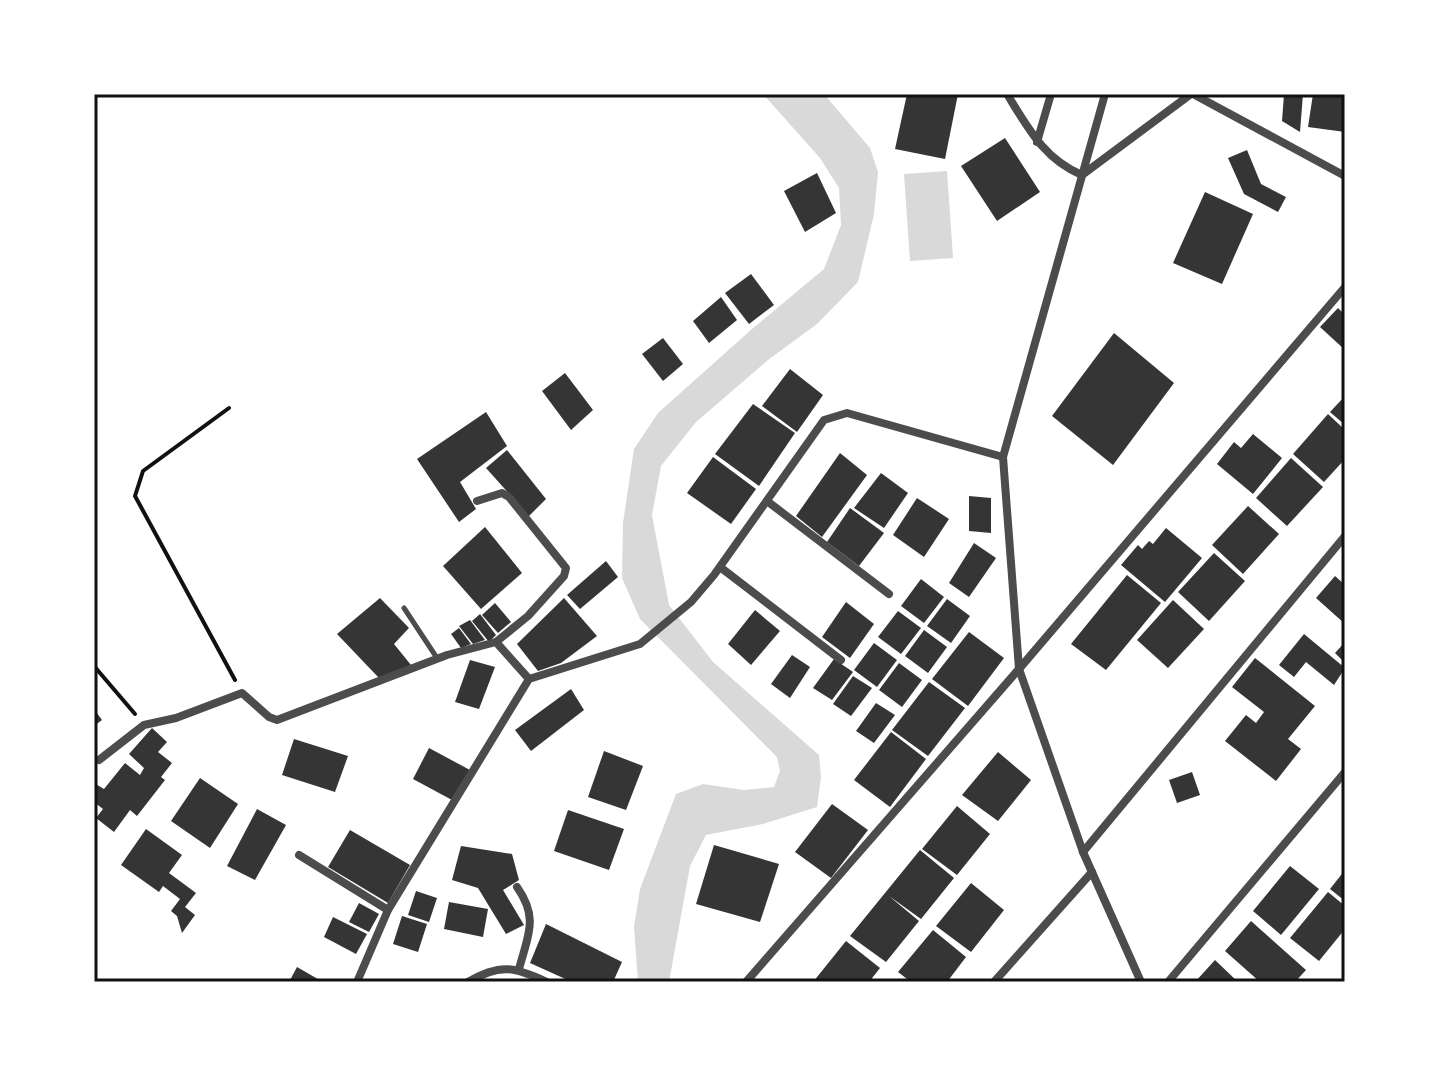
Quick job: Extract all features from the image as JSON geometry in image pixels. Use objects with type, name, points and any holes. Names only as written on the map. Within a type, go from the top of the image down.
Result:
[{"type":"street","points":[[1007,94],[1037,142],[1063,167],[1082,175]]},
{"type":"street","points":[[1037,142],[1051,94]]},
{"type":"street","points":[[1105,94],[1003,457],[1019,669],[1083,852],[1141,982]]},
{"type":"street","points":[[1082,175],[1192,94],[1345,176]]},
{"type":"street","points":[[746,982],[1019,669],[1345,287]]},
{"type":"street","points":[[357,982],[388,910],[529,679],[640,644],[691,602],[720,567],[824,420],[843,412],[1003,457]]},
{"type":"street","points":[[99,760],[144,725],[176,718],[242,693],[269,717],[277,720],[437,659],[496,642],[528,616],[564,576],[566,568],[509,497],[502,493],[477,501]]},
{"type":"street","points":[[767,501],[889,594]]},
{"type":"street","points":[[1083,852],[1345,536]]},
{"type":"street","points":[[720,567],[841,660]]},
{"type":"street","points":[[496,642],[529,679]]},
{"type":"street","points":[[1168,982],[1345,772]]},
{"type":"street","points":[[299,855],[388,910]]},
{"type":"street","points":[[994,982],[1092,872]]},
{"type":"street","points":[[517,887],[528,903],[531,920],[519,969]]},
{"type":"street","points":[[468,982],[490,970],[519,969],[547,982]]},
{"type":"lane","points":[[404,608],[437,659]]},
{"type":"path","points":[[229,408],[143,471],[135,496],[242,693]]},
{"type":"path","points":[[94,666],[144,725]]},
{"type":"shaded area","points":[[763,94],[824,94],[870,148],[878,172],[874,214],[858,282],[817,324],[768,360],[696,422],[661,466],[652,515],[669,605],[713,662],[819,755],[821,777],[817,807],[763,824],[706,835],[690,866],[669,982],[638,982],[634,927],[640,889],[676,794],[703,784],[744,790],[774,787],[780,771],[777,757],[640,619],[622,578],[623,523],[634,449],[658,413],[824,269],[841,225],[839,188],[820,158]]},
{"type":"shaded area","points":[[947,171],[953,258],[910,261],[904,174]]},
{"type":"building","points":[[907,94],[958,94],[945,159],[895,149]]},
{"type":"building","points":[[1284,94],[1303,94],[1300,132],[1282,121]]},
{"type":"building","points":[[1313,94],[1345,94],[1345,132],[1308,127]]},
{"type":"building","points":[[1005,138],[1040,192],[997,221],[961,166]]},
{"type":"building","points":[[1247,150],[1261,184],[1286,197],[1278,212],[1244,194],[1228,158]]},
{"type":"building","points":[[817,173],[836,213],[805,232],[784,191]]},
{"type":"building","points":[[1205,192],[1253,214],[1222,284],[1173,263]]},
{"type":"building","points":[[751,274],[774,305],[749,324],[725,293]]},
{"type":"building","points":[[721,297],[737,320],[709,343],[693,321]]},
{"type":"building","points":[[1338,308],[1345,315],[1345,350],[1320,327]]},
{"type":"building","points":[[1114,333],[1174,383],[1113,465],[1052,416]]},
{"type":"building","points":[[663,338],[683,364],[663,381],[642,354]]},
{"type":"building","points":[[790,369],[823,395],[797,432],[762,406]]},
{"type":"building","points":[[565,373],[593,410],[571,430],[542,391]]},
{"type":"building","points":[[1345,396],[1345,425],[1330,412]]},
{"type":"building","points":[[753,404],[795,433],[759,486],[715,454]]},
{"type":"building","points":[[486,412],[507,446],[460,482],[476,509],[459,522],[417,459]]},
{"type":"building","points":[[1328,414],[1345,430],[1345,459],[1324,482],[1293,454]]},
{"type":"building","points":[[1253,434],[1282,458],[1253,494],[1217,464],[1234,442],[1241,448]]},
{"type":"building","points":[[507,450],[546,499],[529,516],[486,468]]},
{"type":"building","points":[[840,453],[867,475],[822,537],[796,516]]},
{"type":"building","points":[[713,457],[756,489],[731,524],[687,493]]},
{"type":"building","points":[[1291,458],[1323,487],[1287,526],[1256,498]]},
{"type":"building","points":[[881,473],[908,493],[884,528],[854,508]]},
{"type":"building","points":[[969,496],[991,498],[991,533],[969,531]]},
{"type":"building","points":[[917,498],[949,519],[924,557],[893,535]]},
{"type":"building","points":[[1248,506],[1279,534],[1243,574],[1212,545]]},
{"type":"building","points":[[850,508],[884,533],[859,566],[827,542]]},
{"type":"building","points":[[485,527],[522,573],[481,609],[443,566]]},
{"type":"building","points":[[1166,528],[1202,558],[1165,602],[1121,565],[1138,545],[1142,549],[1149,541],[1153,544]]},
{"type":"building","points":[[974,543],[996,558],[969,597],[949,583]]},
{"type":"building","points":[[1214,553],[1245,581],[1209,621],[1178,592]]},
{"type":"building","points":[[606,561],[618,577],[580,609],[567,595]]},
{"type":"building","points":[[1127,575],[1161,603],[1106,670],[1071,644]]},
{"type":"building","points":[[1335,576],[1345,585],[1345,624],[1316,598]]},
{"type":"building","points":[[921,579],[944,597],[924,623],[901,606]]},
{"type":"building","points":[[380,598],[409,628],[394,644],[411,665],[379,678],[337,634]]},
{"type":"building","points":[[564,598],[597,636],[561,663],[538,671],[517,644]]},
{"type":"building","points":[[947,599],[970,616],[951,643],[927,626]]},
{"type":"building","points":[[1173,600],[1204,629],[1168,668],[1137,640]]},
{"type":"building","points":[[846,602],[874,624],[850,658],[822,637]]},
{"type":"building","points":[[495,603],[511,622],[498,633],[482,615]]},
{"type":"building","points":[[755,610],[780,631],[751,665],[728,644]]},
{"type":"building","points":[[898,611],[921,628],[901,654],[878,637]]},
{"type":"building","points":[[480,614],[496,635],[489,642],[472,621]]},
{"type":"building","points":[[470,620],[485,640],[473,644],[459,626]]},
{"type":"building","points":[[459,628],[471,644],[461,648],[451,634]]},
{"type":"building","points":[[924,630],[947,647],[928,673],[905,656]]},
{"type":"building","points":[[969,632],[1004,658],[968,706],[932,679]]},
{"type":"building","points":[[1304,634],[1345,668],[1334,685],[1306,662],[1294,677],[1279,665]]},
{"type":"building","points":[[1345,642],[1345,663],[1335,653]]},
{"type":"building","points":[[874,643],[897,660],[877,687],[854,670]]},
{"type":"building","points":[[792,655],[810,667],[790,698],[771,684]]},
{"type":"building","points":[[1255,658],[1315,706],[1288,739],[1301,749],[1276,781],[1225,741],[1246,715],[1256,723],[1264,712],[1232,687]]},
{"type":"building","points":[[834,659],[853,672],[832,700],[813,688]]},
{"type":"building","points":[[470,660],[495,667],[479,709],[455,702]]},
{"type":"building","points":[[899,663],[922,680],[902,707],[879,690]]},
{"type":"building","points":[[853,676],[872,688],[851,716],[833,704]]},
{"type":"building","points":[[929,682],[965,708],[928,756],[892,730]]},
{"type":"building","points":[[571,689],[584,710],[531,751],[515,730]]},
{"type":"building","points":[[876,703],[895,715],[874,743],[856,731]]},
{"type":"building","points":[[94,709],[102,720],[94,726]]},
{"type":"building","points":[[152,728],[167,742],[158,752],[172,763],[161,777],[165,780],[137,816],[130,810],[114,832],[96,818],[103,809],[94,802],[94,783],[104,789],[125,763],[140,775],[144,768],[129,754]]},
{"type":"building","points":[[891,732],[926,759],[890,807],[854,780]]},
{"type":"building","points":[[294,739],[348,756],[335,792],[282,775]]},
{"type":"building","points":[[429,748],[470,770],[452,800],[413,779]]},
{"type":"building","points":[[604,751],[643,766],[626,810],[588,797]]},
{"type":"building","points":[[998,752],[1031,780],[998,821],[962,795]]},
{"type":"building","points":[[1192,772],[1200,795],[1177,803],[1169,780]]},
{"type":"building","points":[[200,778],[238,804],[210,848],[171,821]]},
{"type":"building","points":[[832,804],[868,830],[831,878],[795,852]]},
{"type":"building","points":[[957,806],[990,834],[957,875],[922,849]]},
{"type":"building","points":[[257,809],[286,825],[255,880],[227,866]]},
{"type":"building","points":[[568,810],[624,829],[609,870],[554,851]]},
{"type":"building","points":[[146,829],[182,855],[169,873],[196,893],[185,907],[195,915],[182,933],[177,916],[171,911],[180,899],[163,886],[159,892],[121,865]]},
{"type":"building","points":[[350,830],[410,865],[388,903],[328,867]]},
{"type":"building","points":[[714,845],[779,864],[760,922],[696,904]]},
{"type":"building","points":[[461,846],[512,854],[519,880],[503,890],[524,925],[506,934],[478,888],[452,880]]},
{"type":"building","points":[[920,850],[954,878],[921,919],[889,896],[919,921],[886,962],[850,936]]},
{"type":"building","points":[[1290,866],[1319,889],[1281,935],[1253,911]]},
{"type":"building","points":[[1345,870],[1345,901],[1330,889]]},
{"type":"building","points":[[971,883],[1004,910],[971,952],[936,926]]},
{"type":"building","points":[[416,891],[437,898],[429,922],[408,915]]},
{"type":"building","points":[[1328,892],[1345,906],[1345,929],[1319,961],[1290,938]]},
{"type":"building","points":[[449,902],[488,909],[483,937],[444,929]]},
{"type":"building","points":[[359,903],[379,914],[369,932],[349,922]]},
{"type":"building","points":[[402,916],[427,924],[418,952],[393,944]]},
{"type":"building","points":[[333,917],[367,934],[356,954],[324,937]]},
{"type":"building","points":[[1251,921],[1306,970],[1295,982],[1260,982],[1225,951]]},
{"type":"building","points":[[546,924],[622,962],[613,982],[572,982],[530,963]]},
{"type":"building","points":[[933,930],[966,957],[947,982],[911,982],[898,972]]},
{"type":"building","points":[[846,941],[880,968],[869,982],[813,982]]},
{"type":"building","points":[[1215,960],[1238,982],[1195,982]]},
{"type":"building","points":[[297,967],[323,982],[289,982]]}]
